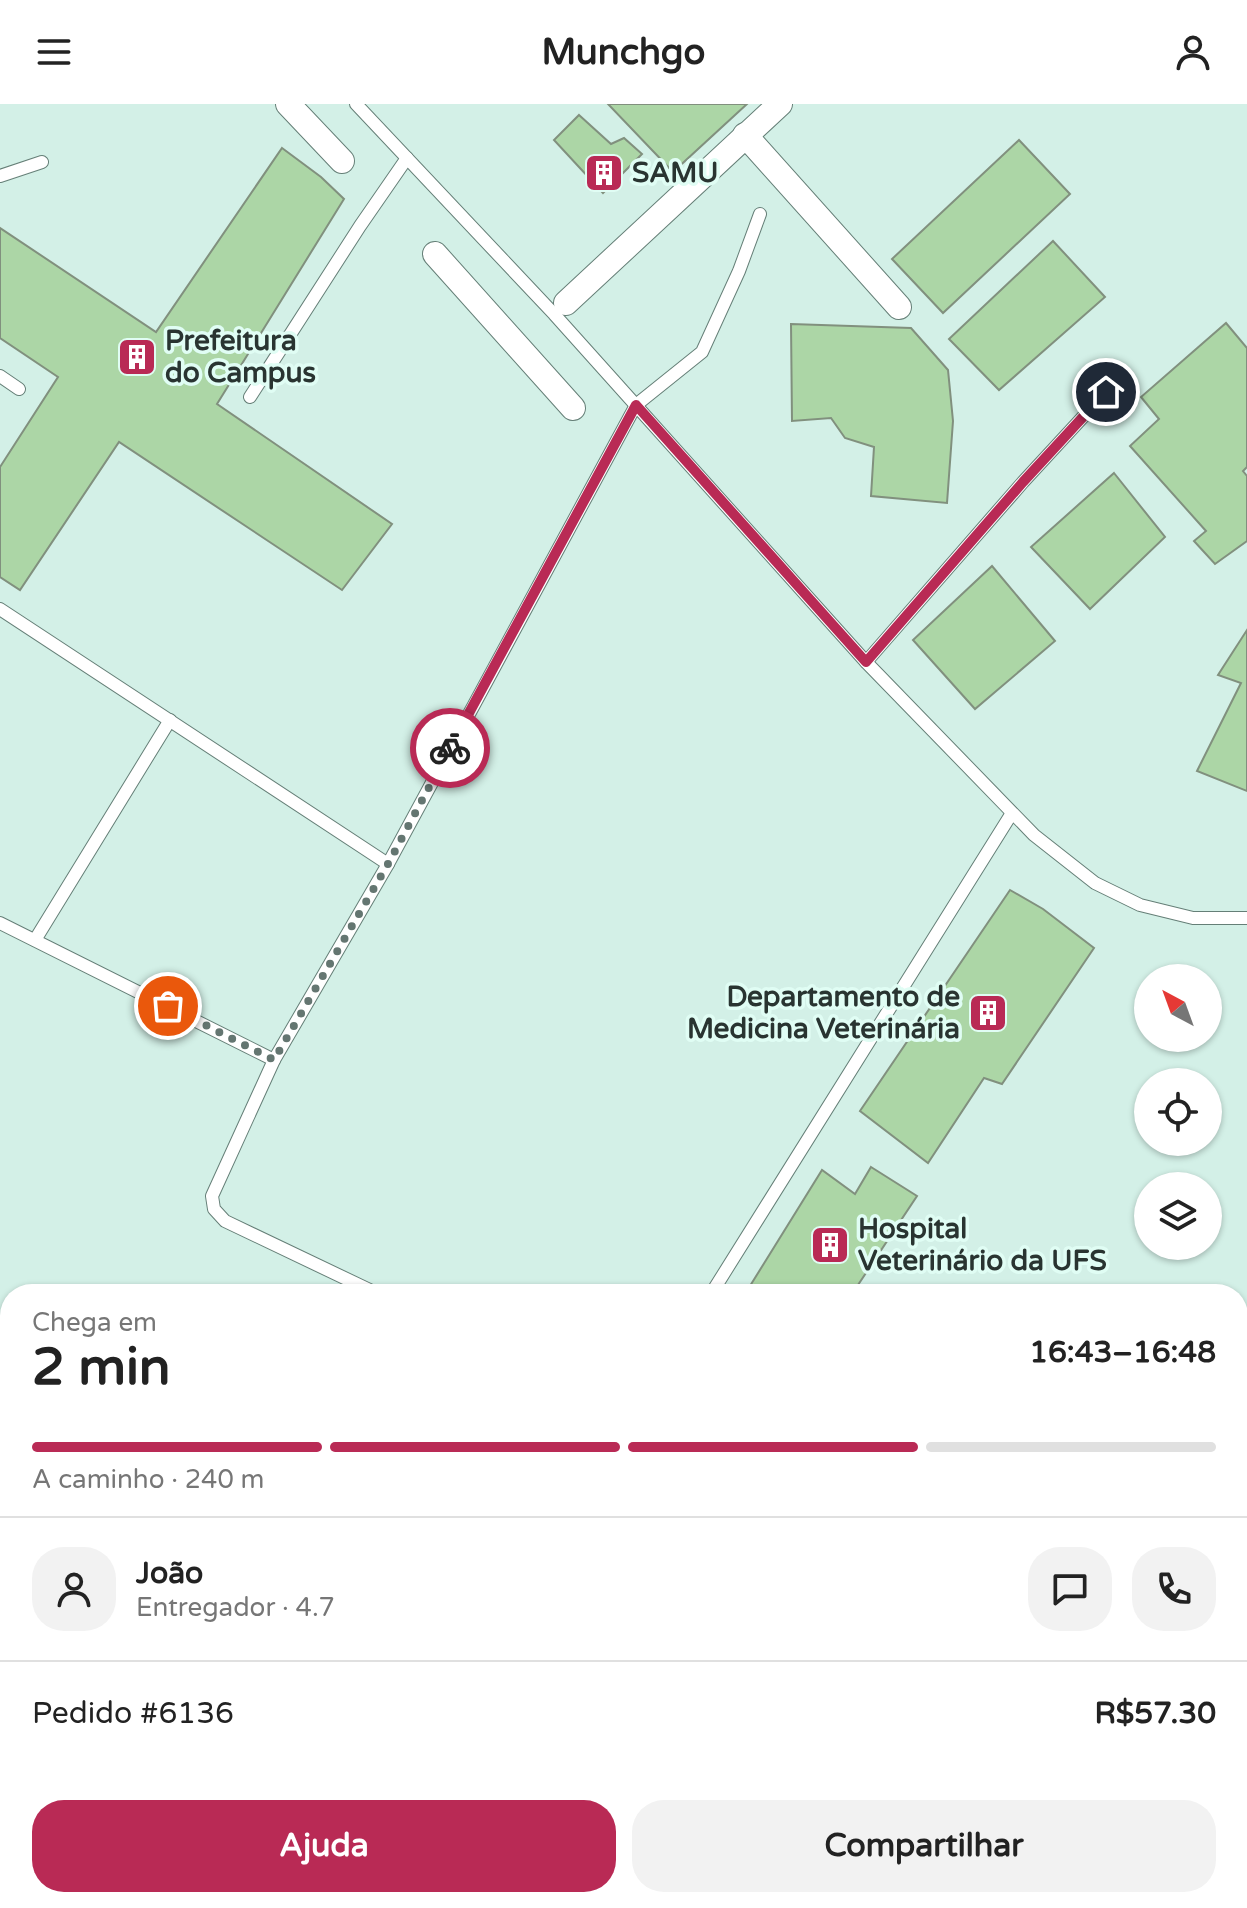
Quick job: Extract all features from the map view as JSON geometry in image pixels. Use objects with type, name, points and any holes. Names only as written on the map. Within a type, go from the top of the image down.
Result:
[{"type":"street","points":[[288,104],[342,161]]},
{"type":"street","points":[[566,303],[780,104]]},
{"type":"street","points":[[745,135],[899,307]]},
{"type":"street","points":[[435,254],[573,408]]},
{"type":"lane","points":[[356,104],[636,405],[866,662],[1034,835],[1095,883],[1140,905],[1193,918],[1247,918]]},
{"type":"lane","points":[[250,397],[407,158]]},
{"type":"lane","points":[[0,176],[42,162]]},
{"type":"lane","points":[[357,1284],[236,1227],[217,1215],[212,1196],[274,1060],[388,864],[636,405],[702,352],[739,271],[760,214]]},
{"type":"lane","points":[[0,376],[19,389]]},
{"type":"lane","points":[[866,662],[1106,392]]},
{"type":"lane","points":[[0,609],[388,864]]},
{"type":"lane","points":[[35,940],[170,720]]},
{"type":"lane","points":[[717,1284],[1012,813]]},
{"type":"lane","points":[[0,923],[274,1060]]},
{"type":"building","points":[[608,104],[747,104],[673,172]]},
{"type":"building","name":"SAMU","points":[[579,115],[611,144],[624,138],[642,154],[603,193],[554,140]]},
{"type":"building","points":[[1019,140],[1070,194],[943,313],[892,259]]},
{"type":"building","name":"Prefeitura do Campus","points":[[282,148],[344,199],[217,404],[392,524],[342,590],[119,442],[20,590],[0,577],[0,467],[58,377],[0,338],[0,228],[156,332]]},
{"type":"building","points":[[1053,241],[1105,297],[999,390],[949,339]]},
{"type":"building","points":[[1226,323],[1247,348],[1247,467],[1243,471],[1247,476],[1247,541],[1215,564],[1194,541],[1206,531],[1130,446],[1159,419],[1141,397]]},
{"type":"building","points":[[791,324],[911,328],[948,370],[953,421],[947,503],[871,496],[874,447],[845,438],[831,418],[792,421]]},
{"type":"building","points":[[1114,473],[1165,537],[1090,609],[1031,547]]},
{"type":"building","points":[[992,566],[1055,641],[975,709],[913,640]]},
{"type":"building","points":[[1247,630],[1247,791],[1197,771],[1241,683],[1218,675]]},
{"type":"building","name":"Departamento de Medicina Veterinária","points":[[1010,890],[1043,909],[1094,948],[1002,1084],[984,1078],[928,1163],[860,1111]]},
{"type":"building","name":"Hospital Veterinário da UFS","points":[[871,1167],[917,1196],[859,1284],[751,1284],[822,1170],[855,1194]]},
{"type":"way so far","points":[[168,1006],[274,1060],[388,864],[450,748]]},
{"type":"place","name":"SAMU","points":[[604,173]]},
{"type":"place","name":"Prefeitura do Campus","points":[[137,357]]},
{"type":"place","name":"Departamento de Medicina Veterinária","points":[[988,1013]]},
{"type":"place","name":"Hospital Veterinário da UFS","points":[[830,1245]]},
{"type":"route","points":[[450,748],[636,405],[866,662],[1106,392]]}]
